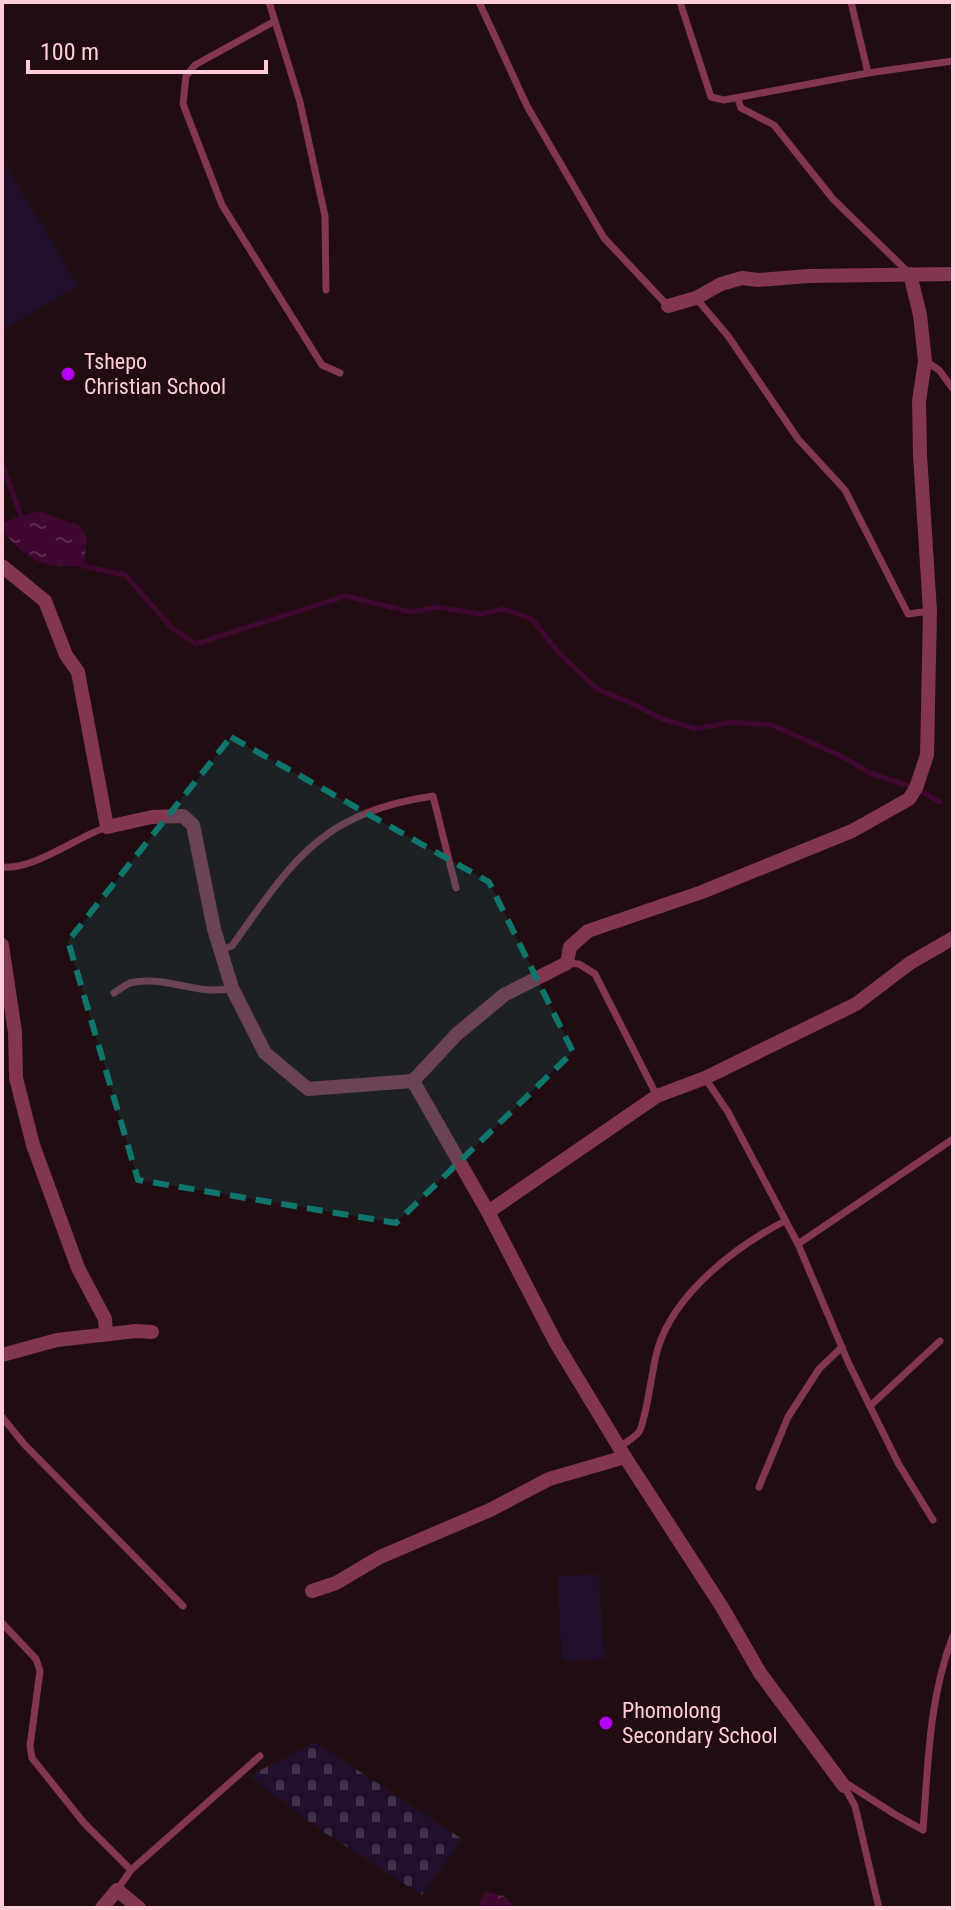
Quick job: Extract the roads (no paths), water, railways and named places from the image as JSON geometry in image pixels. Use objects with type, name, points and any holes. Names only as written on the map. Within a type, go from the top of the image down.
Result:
[{"type":"street","points":[[2,566],[45,601],[66,655],[78,672],[107,827],[152,817],[183,816],[193,825],[220,950],[232,988],[265,1053],[308,1089],[413,1081],[457,1034],[504,995],[567,963],[570,947],[588,931],[702,892],[852,831],[909,799],[916,788],[927,755],[930,611],[920,455],[919,401],[925,361],[920,315],[910,274]]},
{"type":"street","points":[[668,306],[696,298],[721,284],[742,278],[953,274]]},
{"type":"street","points":[[488,1212],[657,1096],[705,1078],[856,1004],[910,963],[953,938]]},
{"type":"street","points":[[2,945],[15,1032],[16,1078],[33,1145],[78,1268],[105,1319],[106,1333]]},
{"type":"street","points":[[2,1068],[16,1078]]},
{"type":"street","points":[[413,1081],[488,1212],[556,1343],[760,1673],[844,1786]]},
{"type":"street","points":[[2,1355],[57,1340],[106,1333],[152,1332]]},
{"type":"street","points":[[312,1591],[336,1583],[380,1557],[490,1510],[549,1479],[623,1452]]},
{"type":"street","points":[[102,1908],[117,1890],[139,1908]]},
{"type":"lane","points":[[269,2],[300,102],[325,216],[326,290]]},
{"type":"lane","points":[[479,2],[527,106],[604,238],[668,306]]},
{"type":"lane","points":[[680,2],[711,97],[724,100],[868,73],[953,61]]},
{"type":"lane","points":[[851,2],[868,73]]},
{"type":"lane","points":[[273,22],[195,65],[186,76],[183,104],[222,205],[322,365],[340,373]]},
{"type":"lane","points":[[738,99],[741,108],[774,125],[833,199],[910,274]]},
{"type":"lane","points":[[696,298],[728,336],[798,439],[845,490],[908,614],[930,611]]},
{"type":"lane","points":[[925,361],[939,370],[953,389]]},
{"type":"lane","points":[[220,950],[232,946],[278,881],[308,849],[335,827],[358,815],[412,799],[433,796],[456,888]]},
{"type":"lane","points":[[2,867],[10,868],[52,854],[88,833],[107,827]]},
{"type":"lane","points":[[567,963],[579,964],[595,974],[657,1096]]},
{"type":"lane","points":[[114,993],[130,983],[153,982],[219,992],[232,988]]},
{"type":"lane","points":[[705,1078],[728,1112],[798,1244],[870,1406],[898,1463],[933,1520]]},
{"type":"lane","points":[[798,1244],[953,1139]]},
{"type":"lane","points":[[623,1452],[639,1431],[658,1345],[681,1303],[712,1270],[764,1231],[785,1221]]},
{"type":"lane","points":[[870,1406],[940,1341]]},
{"type":"lane","points":[[759,1487],[788,1417],[819,1369],[842,1347]]},
{"type":"lane","points":[[2,1417],[24,1444],[183,1606]]},
{"type":"lane","points":[[2,1623],[36,1659],[40,1671],[30,1746],[32,1758],[84,1823],[131,1870]]},
{"type":"lane","points":[[879,1908],[855,1806],[844,1786],[849,1785],[923,1830],[930,1734],[941,1667],[953,1636]]},
{"type":"lane","points":[[117,1890],[131,1870],[260,1756]]},
{"type":"water","points":[[37,511],[78,525],[87,537],[84,566],[37,561],[20,550],[2,530],[2,523]]},
{"type":"water","points":[[485,1891],[503,1896],[512,1904],[511,1908],[480,1908]]},
{"type":"waterway","points":[[2,463],[22,519]]},
{"type":"waterway","points":[[80,565],[125,575],[172,628],[196,644],[345,596],[411,612],[437,607],[481,614],[504,609],[532,619],[559,653],[597,689],[662,719],[697,729],[730,722],[772,725],[841,756],[872,774],[916,788],[940,802]]},
{"type":"place","name":"Tshepo Christian School","points":[[68,374]]},
{"type":"place","name":"Phomolong Secondary School","points":[[606,1723]]}]
